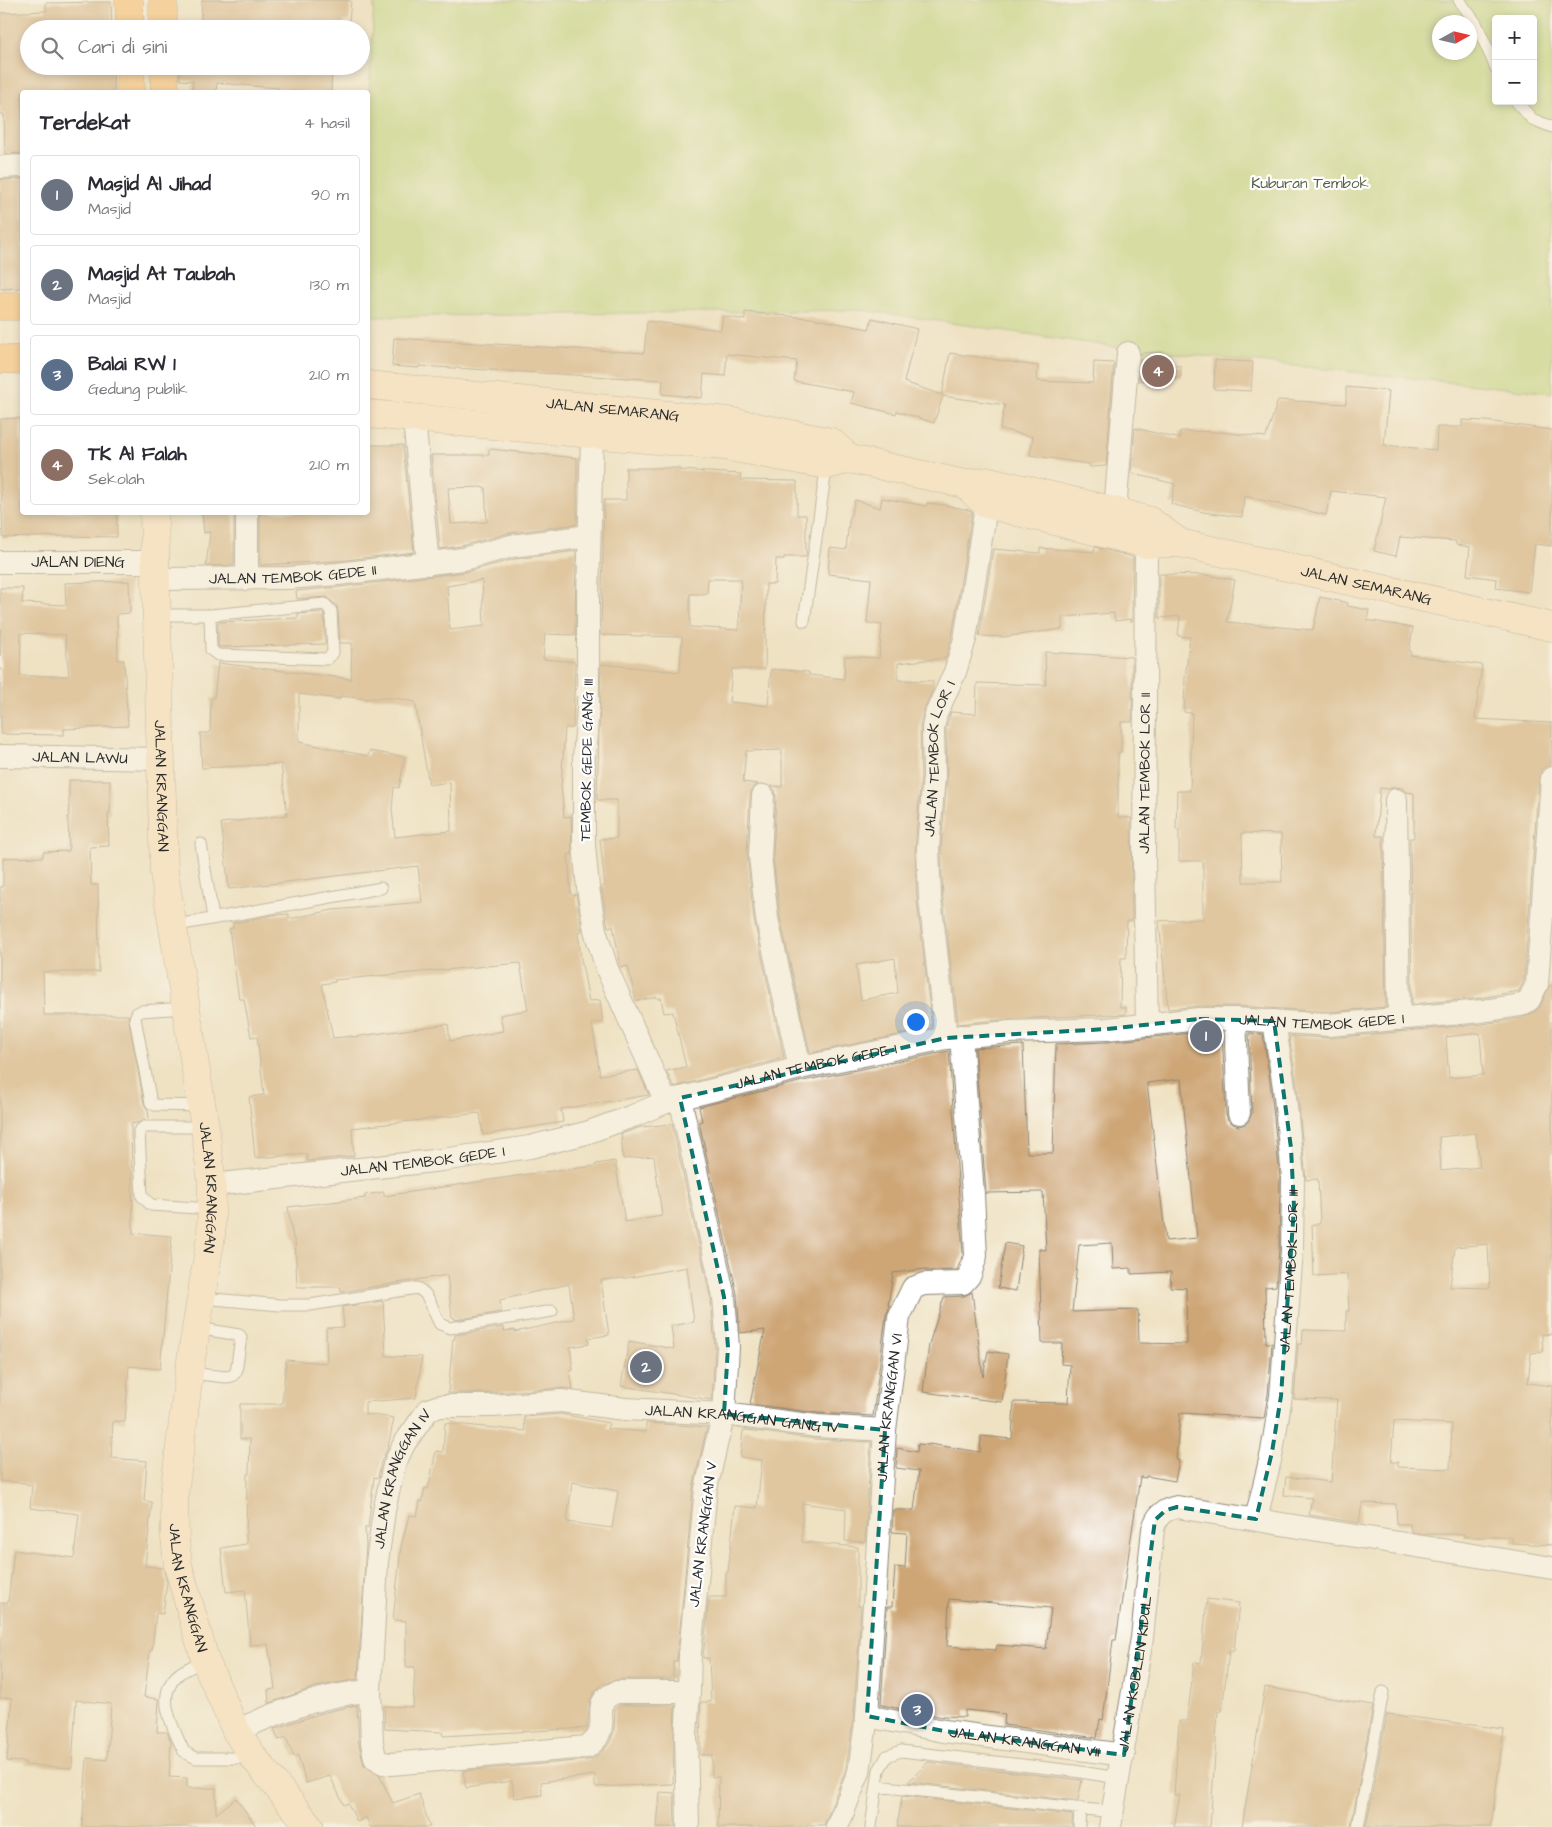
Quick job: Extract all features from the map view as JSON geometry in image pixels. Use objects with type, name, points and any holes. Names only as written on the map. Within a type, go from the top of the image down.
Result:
[{"type":"highway","points":[[129,0],[130,20]]},
{"type":"highway","points":[[163,0],[163,20]]},
{"type":"highway","points":[[130,75],[131,90]]},
{"type":"highway","points":[[164,75],[165,90]]},
{"type":"highway","points":[[0,306],[20,306]]},
{"type":"highway","points":[[0,359],[20,360]]},
{"type":"street","points":[[0,166],[20,166]]},
{"type":"street","points":[[1115,511],[1128,353]]},
{"type":"street","name":"JALAN SEMARANG","points":[[370,385],[728,421],[836,455],[1148,533],[1180,544],[1552,627]]},
{"type":"street","name":"JALAN SEMARANG","points":[[370,414],[836,455]]},
{"type":"street","points":[[414,419],[428,564]]},
{"type":"street","name":"TEMBOK GEDE GANG III","points":[[592,434],[588,699],[584,758],[584,845],[588,888],[595,930],[607,969],[673,1100]]},
{"type":"street","name":"JALAN SEMARANG","points":[[980,490],[1115,511],[1148,533]]},
{"type":"street","name":"JALAN TEMBOK LOR I","points":[[953,1037],[930,899],[928,848],[934,776],[933,728],[936,714],[954,672],[965,638],[980,490]]},
{"type":"street","name":"JALAN KRANGGAN","points":[[154,515],[164,872],[203,1116],[212,1197],[211,1236],[189,1373],[174,1495],[178,1565],[205,1660],[236,1731],[254,1758],[310,1827]]},
{"type":"street","points":[[247,515],[247,579]]},
{"type":"street","name":"JALAN TEMBOK LOR II","points":[[1147,1025],[1144,859],[1148,533]]},
{"type":"street","name":"JALAN TEMBOK GEDE II","points":[[156,570],[247,579],[296,578],[463,560],[512,546],[589,536]]},
{"type":"street","name":"JALAN DIENG","points":[[0,562],[156,570]]},
{"type":"street","name":"JALAN LAWU","points":[[0,756],[160,759]]},
{"type":"street","name":"JALAN TEMBOK GEDE I","points":[[212,1197],[530,1147],[586,1133],[673,1100],[800,1068],[953,1037],[1010,1032],[1106,1029],[1199,1018],[1329,1025],[1482,1011],[1521,1004],[1529,1000],[1537,984],[1552,778]]},
{"type":"street","points":[[763,796],[760,856],[768,918],[800,1068]]},
{"type":"street","points":[[1396,800],[1399,1019]]},
{"type":"street","points":[[1235,1019],[1239,1113]]},
{"type":"street","name":"JALAN TEMBOK LOR III","points":[[1256,1519],[1272,1452],[1281,1396],[1292,1250],[1293,1177],[1284,1087],[1274,1021]]},
{"type":"street","name":"JALAN KRANGGAN VI","points":[[837,1827],[859,1772],[867,1716],[885,1430],[899,1317],[913,1288],[924,1284],[963,1283],[970,1275],[976,1256],[970,1150],[953,1037]]},
{"type":"street","name":"JALAN KRANGGAN V","points":[[673,1100],[724,1297],[728,1347],[724,1414],[716,1441],[704,1508],[690,1653],[690,1692],[686,1734],[688,1827]]},
{"type":"street","name":"JALAN KRANGGAN IV","points":[[599,1406],[571,1402],[492,1406],[440,1406],[428,1410],[404,1444],[394,1465],[384,1511],[377,1562],[370,1691],[372,1742],[375,1758],[383,1763],[390,1764],[586,1747],[598,1738],[603,1701],[606,1696],[616,1692],[690,1692]]},
{"type":"street","name":"JALAN KRANGGAN GANG IV","points":[[599,1406],[724,1414],[817,1426],[885,1430]]},
{"type":"street","name":"JALAN KOBLEN KIDUL","points":[[1111,1820],[1124,1755],[1142,1638],[1155,1520],[1166,1510],[1177,1508],[1256,1519]]},
{"type":"street","points":[[1256,1519],[1552,1568]]},
{"type":"street","points":[[236,1731],[264,1718],[336,1695],[370,1691]]},
{"type":"street","name":"JALAN KRANGGAN VII","points":[[867,1716],[944,1731],[1124,1755]]},
{"type":"lane","points":[[1459,0],[1476,23],[1492,60]]},
{"type":"lane","points":[[1520,105],[1532,119],[1552,127]]},
{"type":"lane","points":[[804,621],[836,455]]},
{"type":"lane","points":[[158,615],[210,615],[325,604],[331,611],[332,653],[327,659],[218,655],[211,650],[210,615]]},
{"type":"lane","points":[[202,844],[213,918]]},
{"type":"lane","points":[[172,926],[381,888]]},
{"type":"lane","points":[[185,1008],[141,1011],[137,1013],[135,1018],[151,1103],[203,1116]]},
{"type":"lane","points":[[203,1116],[144,1127],[139,1131],[142,1196],[151,1204],[212,1197]]},
{"type":"lane","points":[[202,1298],[280,1305],[310,1305],[416,1288],[427,1295],[440,1324],[450,1328],[552,1311]]},
{"type":"lane","points":[[189,1373],[226,1377],[232,1376],[236,1372],[241,1337],[239,1335],[197,1328]]},
{"type":"lane","points":[[205,1660],[181,1672],[166,1691],[166,1705],[184,1752],[196,1758],[254,1758]]},
{"type":"lane","points":[[1358,1827],[1383,1692]]},
{"type":"lane","points":[[871,1827],[879,1770],[887,1756],[901,1751],[1074,1771],[1118,1778]]},
{"type":"lane","points":[[876,1786],[1080,1808],[1111,1820]]},
{"type":"lane","points":[[1079,1827],[1080,1808]]},
{"type":"highlighted area","points":[[1199,1019],[1274,1021],[1291,1148],[1294,1207],[1281,1396],[1272,1452],[1256,1519],[1177,1507],[1166,1510],[1155,1520],[1124,1755],[944,1731],[867,1716],[885,1430],[724,1414],[728,1347],[724,1297],[680,1098],[946,1038],[1107,1029]]},
{"type":"green space","name":"Kuburan Tembok","points":[[374,0],[1552,0],[1552,393],[1115,347],[863,310],[370,317],[369,90]]},
{"type":"building","points":[[202,0],[351,1],[349,20],[201,20]]},
{"type":"building","points":[[111,2],[112,20],[20,20],[20,75],[113,75],[114,90],[20,90],[20,153],[5,154],[4,114],[0,114],[0,13],[46,11],[46,3]]},
{"type":"building","points":[[180,75],[332,75],[331,90],[278,90],[278,88],[217,83],[216,90],[192,90],[193,81],[180,80]]},
{"type":"building","points":[[20,179],[20,288],[0,289],[0,180]]},
{"type":"building","points":[[745,312],[810,318],[869,329],[872,318],[917,329],[904,382],[942,395],[950,353],[1038,366],[1037,381],[1093,383],[1094,362],[1114,363],[1106,466],[1090,467],[1089,464],[1030,455],[1033,437],[1000,429],[1005,405],[943,396],[934,423],[897,411],[896,414],[851,403],[854,392],[794,381],[797,361],[727,354],[725,376],[704,374],[702,398],[662,394],[663,380],[392,366],[394,338],[644,353],[647,321],[721,330],[723,316],[745,320]]},
{"type":"building","points":[[1163,352],[1164,365],[1181,366],[1181,377],[1139,381],[1141,353]]},
{"type":"building","points":[[1215,360],[1253,362],[1251,391],[1214,389]]},
{"type":"building","points":[[1346,387],[1389,391],[1384,445],[1436,450],[1437,427],[1462,427],[1462,420],[1486,421],[1552,430],[1552,546],[1535,544],[1529,592],[1496,588],[1497,579],[1467,575],[1470,547],[1456,545],[1456,541],[1400,537],[1396,556],[1374,551],[1386,497],[1331,491],[1326,515],[1244,496],[1242,517],[1203,512],[1171,504],[1175,484],[1131,473],[1135,428],[1180,439],[1180,431],[1220,432],[1266,437],[1278,400],[1346,404]]},
{"type":"building","points":[[20,418],[20,515],[117,515],[117,537],[3,538],[0,419]]},
{"type":"building","points":[[370,445],[403,445],[414,552],[337,561],[260,565],[260,515],[370,515]]},
{"type":"building","points":[[489,449],[577,458],[577,524],[510,533],[461,546],[440,549],[431,455],[489,455]],"holes":[[[485,487],[487,522],[451,524],[448,488]]]},
{"type":"building","points":[[626,468],[679,468],[679,470],[741,474],[740,480],[797,481],[797,515],[806,515],[806,557],[776,559],[775,584],[766,584],[765,669],[732,669],[729,702],[768,706],[771,669],[809,672],[809,675],[844,679],[845,656],[879,658],[882,625],[867,623],[871,579],[828,574],[830,548],[846,550],[849,521],[855,500],[880,508],[882,498],[926,506],[927,503],[944,505],[972,512],[952,636],[946,658],[898,663],[898,680],[933,681],[933,689],[924,709],[920,725],[921,776],[915,848],[917,900],[932,1028],[810,1053],[780,917],[773,856],[776,797],[775,790],[771,786],[782,787],[782,750],[746,751],[743,782],[758,784],[752,788],[750,795],[747,855],[754,920],[784,1058],[674,1087],[666,1071],[686,1067],[673,1012],[664,1013],[661,998],[636,1001],[628,966],[621,967],[613,926],[608,927],[601,887],[605,886],[600,839],[617,838],[617,800],[597,800],[601,664],[680,672],[682,637],[601,635],[604,500],[626,500]],"holes":[[[708,579],[741,579],[739,630],[690,627],[690,594],[707,594]],[[895,958],[898,993],[861,1000],[856,965]]]},
{"type":"building","points":[[202,515],[234,515],[234,565],[206,566],[210,532],[204,533]]},
{"type":"building","points":[[1095,547],[1133,557],[1132,621],[1130,619],[1115,621],[1114,613],[1062,617],[1062,629],[1003,637],[979,636],[993,549],[1040,553],[1040,548],[1094,552]]},
{"type":"building","points":[[576,551],[575,635],[545,634],[543,659],[575,662],[573,728],[565,728],[561,786],[564,817],[571,816],[572,854],[568,855],[571,896],[576,894],[582,931],[578,932],[581,959],[589,1001],[600,1000],[603,1022],[592,1023],[600,1075],[638,1070],[649,1095],[561,1109],[563,1122],[483,1135],[480,1113],[352,1128],[354,1156],[307,1161],[307,1154],[255,1158],[249,1097],[264,1095],[257,1036],[251,1037],[244,999],[239,999],[229,929],[233,928],[233,923],[273,915],[289,914],[289,919],[333,910],[422,902],[418,866],[229,889],[221,823],[287,815],[281,764],[202,768],[200,733],[210,733],[211,698],[214,698],[218,663],[351,679],[352,643],[340,643],[337,606],[327,597],[297,599],[296,591],[465,572],[515,559]],"holes":[[[482,580],[484,626],[450,630],[447,586]],[[299,694],[340,699],[340,696],[368,699],[397,698],[415,702],[429,785],[450,782],[451,831],[395,837],[392,809],[394,787],[399,788],[405,757],[369,751],[368,756],[299,742]],[[520,963],[528,1010],[500,1015],[503,1031],[450,1041],[448,1024],[333,1038],[322,984],[335,982],[334,980]]]},
{"type":"building","points":[[1159,574],[1206,575],[1235,580],[1227,622],[1313,630],[1320,597],[1348,603],[1347,606],[1369,610],[1367,620],[1413,628],[1410,655],[1482,665],[1475,719],[1552,723],[1551,765],[1541,770],[1539,777],[1524,980],[1519,991],[1480,998],[1412,1004],[1410,838],[1414,838],[1414,793],[1395,787],[1388,789],[1380,788],[1376,836],[1383,836],[1386,1007],[1329,1012],[1235,1006],[1199,1006],[1168,1009],[1159,921],[1203,919],[1203,861],[1179,861],[1179,830],[1176,830],[1177,791],[1190,791],[1192,713],[1184,712],[1185,678],[1190,637],[1178,636],[1180,616],[1159,618]],"holes":[[[1242,833],[1281,834],[1282,882],[1243,882]]]},
{"type":"building","points":[[129,581],[130,613],[117,614],[118,660],[124,660],[128,726],[64,729],[64,735],[1,734],[0,588],[23,588],[22,603],[66,605],[65,583]],"holes":[[[21,633],[65,635],[69,676],[20,676]]]},
{"type":"building","points":[[322,612],[324,614],[325,644],[218,646],[218,622],[298,618],[298,614]]},
{"type":"building","points":[[1045,652],[1132,657],[1132,722],[1121,722],[1121,752],[1118,752],[1118,817],[1131,818],[1132,921],[1127,921],[1126,958],[1121,958],[1120,1007],[1126,1007],[1126,1014],[1009,1019],[958,1024],[943,898],[941,848],[947,777],[946,729],[951,712],[976,714],[977,683],[1046,685]]},
{"type":"building","points":[[69,780],[110,780],[109,846],[90,847],[91,885],[98,885],[99,972],[43,972],[44,1015],[128,1015],[144,1104],[148,1110],[149,1120],[131,1124],[133,1233],[172,1236],[160,1369],[129,1366],[125,1422],[113,1421],[111,1458],[147,1461],[144,1501],[152,1502],[145,1566],[163,1568],[167,1582],[163,1614],[156,1613],[144,1697],[159,1699],[157,1732],[167,1732],[171,1742],[169,1777],[187,1778],[187,1788],[216,1788],[216,1814],[236,1798],[257,1827],[82,1827],[87,1758],[107,1760],[111,1704],[76,1700],[72,1768],[25,1765],[25,1762],[7,1761],[12,1698],[0,1698],[0,1603],[8,1603],[14,1550],[74,1558],[79,1514],[30,1508],[32,1485],[0,1481],[0,887],[3,887],[3,858],[43,857],[43,852],[69,851]]},
{"type":"building","points":[[1550,985],[1552,985],[1552,1335],[1542,1334],[1543,1352],[1531,1353],[1528,1383],[1552,1386],[1552,1545],[1512,1543],[1512,1537],[1464,1537],[1464,1534],[1424,1534],[1411,1532],[1410,1524],[1397,1524],[1396,1504],[1362,1503],[1359,1523],[1309,1515],[1312,1498],[1284,1495],[1286,1477],[1331,1482],[1337,1400],[1294,1399],[1298,1344],[1302,1344],[1303,1330],[1346,1331],[1346,1311],[1349,1311],[1347,1274],[1314,1276],[1312,1224],[1320,1224],[1318,1179],[1306,1180],[1297,1086],[1289,1036],[1330,1038],[1483,1024],[1523,1018],[1536,1011]],"holes":[[[1480,1033],[1483,1075],[1449,1078],[1446,1037]],[[1476,1133],[1480,1167],[1441,1171],[1439,1137]],[[1488,1244],[1490,1288],[1450,1287],[1455,1247]],[[1394,1421],[1452,1424],[1450,1469],[1398,1467],[1398,1462],[1391,1462]]]},
{"type":"building","points":[[1200,1032],[1222,1032],[1226,1114],[1228,1120],[1239,1126],[1246,1124],[1252,1113],[1249,1033],[1263,1034],[1280,1178],[1279,1249],[1276,1286],[1265,1287],[1266,1343],[1272,1343],[1264,1418],[1180,1413],[1176,1460],[1179,1460],[1175,1481],[1146,1476],[1146,1478],[1140,1477],[1116,1640],[1113,1640],[1103,1720],[1100,1719],[1097,1738],[1004,1725],[1005,1714],[965,1710],[965,1717],[943,1717],[881,1705],[887,1607],[892,1607],[895,1567],[905,1568],[907,1533],[892,1532],[893,1510],[914,1510],[919,1471],[896,1468],[897,1448],[917,1452],[918,1444],[929,1444],[980,1452],[981,1436],[1012,1439],[1014,1402],[1068,1403],[1070,1365],[1061,1364],[1062,1343],[1042,1343],[1039,1249],[1046,1250],[1043,1192],[986,1193],[975,1048],[1023,1045],[1027,1153],[1053,1153],[1056,1044],[1108,1042]],"holes":[[[1181,1079],[1197,1238],[1166,1241],[1147,1083]],[[1112,1243],[1113,1269],[1131,1268],[1131,1274],[1171,1272],[1170,1287],[1186,1288],[1187,1344],[1139,1343],[1138,1310],[1072,1312],[1079,1245]],[[949,1599],[1051,1608],[1046,1649],[997,1645],[996,1650],[947,1646]]]},
{"type":"building","points":[[949,1051],[963,1254],[957,1270],[926,1271],[926,1269],[893,1273],[888,1306],[890,1306],[886,1315],[873,1416],[818,1413],[750,1404],[765,1330],[740,1333],[737,1294],[699,1122],[702,1121],[699,1107],[803,1081]]},
{"type":"building","points":[[672,1124],[711,1299],[715,1347],[712,1400],[621,1386],[629,1341],[674,1349],[671,1326],[694,1322],[687,1267],[626,1278],[601,1280],[609,1335],[588,1338],[589,1344],[570,1347],[573,1370],[570,1371],[573,1389],[448,1393],[453,1339],[455,1339],[455,1335],[504,1327],[504,1331],[515,1330],[515,1332],[574,1319],[569,1284],[500,1300],[501,1312],[455,1320],[452,1317],[447,1275],[341,1292],[341,1287],[297,1287],[295,1239],[293,1239],[288,1207],[365,1198],[365,1195],[384,1192],[384,1196],[596,1166],[596,1164],[615,1161],[625,1222],[662,1216],[654,1156],[623,1159],[621,1134],[641,1127]]},
{"type":"building","points":[[1005,1243],[1022,1246],[1016,1291],[998,1288]]},
{"type":"building","points":[[972,1292],[983,1377],[988,1351],[1008,1354],[1002,1402],[923,1392],[929,1344],[944,1297],[964,1296]]},
{"type":"building","points":[[383,1301],[386,1356],[422,1357],[416,1398],[365,1402],[365,1414],[394,1418],[388,1447],[381,1462],[378,1478],[374,1477],[368,1528],[365,1528],[366,1545],[358,1679],[315,1687],[269,1703],[268,1690],[275,1689],[268,1644],[250,1645],[245,1590],[226,1592],[221,1548],[246,1544],[247,1474],[249,1474],[250,1439],[240,1439],[240,1404],[282,1404],[286,1360],[327,1363],[326,1328],[344,1327],[342,1307]]},
{"type":"building","points":[[561,1414],[609,1423],[607,1429],[646,1432],[646,1423],[707,1427],[693,1488],[677,1661],[673,1661],[673,1679],[617,1679],[603,1684],[595,1691],[590,1700],[587,1728],[443,1736],[442,1732],[385,1729],[384,1706],[413,1707],[415,1667],[406,1667],[406,1621],[393,1620],[401,1547],[409,1515],[417,1516],[425,1488],[428,1489],[436,1451],[443,1452],[445,1423],[525,1431],[524,1417]],"holes":[[[572,1482],[618,1491],[612,1528],[567,1522]]]},
{"type":"building","points":[[743,1431],[815,1439],[871,1442],[865,1542],[845,1541],[846,1509],[802,1503],[802,1542],[858,1547],[858,1606],[861,1606],[854,1715],[846,1769],[824,1825],[807,1825],[807,1827],[718,1827],[719,1777],[712,1777],[712,1755],[700,1755],[701,1702],[711,1702],[709,1658],[703,1658],[709,1597],[726,1597],[726,1572],[728,1572],[735,1506],[757,1508],[762,1460],[740,1457]]},
{"type":"building","points":[[1207,1599],[1239,1603],[1234,1651],[1229,1651],[1222,1711],[1218,1711],[1210,1827],[1174,1827],[1180,1795],[1174,1795],[1179,1721],[1187,1721],[1194,1662],[1201,1663]]},
{"type":"building","points":[[1265,1687],[1373,1705],[1351,1827],[1242,1827]]},
{"type":"building","points":[[357,1705],[359,1744],[364,1765],[379,1775],[393,1803],[419,1794],[430,1827],[370,1827],[366,1817],[357,1822],[348,1803],[344,1805],[330,1776],[306,1783],[298,1755],[294,1757],[286,1737],[279,1740],[274,1729],[321,1713]]},
{"type":"building","points":[[620,1705],[675,1705],[673,1784],[595,1787],[595,1775],[541,1782],[542,1795],[514,1798],[512,1781],[466,1788],[463,1771],[595,1758],[610,1742],[614,1731],[615,1709]]},
{"type":"building","points":[[1387,1714],[1504,1729],[1491,1827],[1366,1827]]},
{"type":"building","points":[[928,1762],[1082,1780],[1078,1801],[908,1782]]},
{"type":"building","points":[[660,1792],[674,1793],[675,1827],[657,1827]]},
{"type":"building","points":[[902,1796],[1072,1815],[1072,1827],[897,1827]]},
{"type":"place","name":"TK Al Falah","points":[[1158,371]]},
{"type":"place","name":"Masjid Al Jihad","points":[[1206,1036]]},
{"type":"place","name":"Masjid At Taubah","points":[[646,1367]]},
{"type":"place","name":"Balai RW 1","points":[[917,1710]]}]
